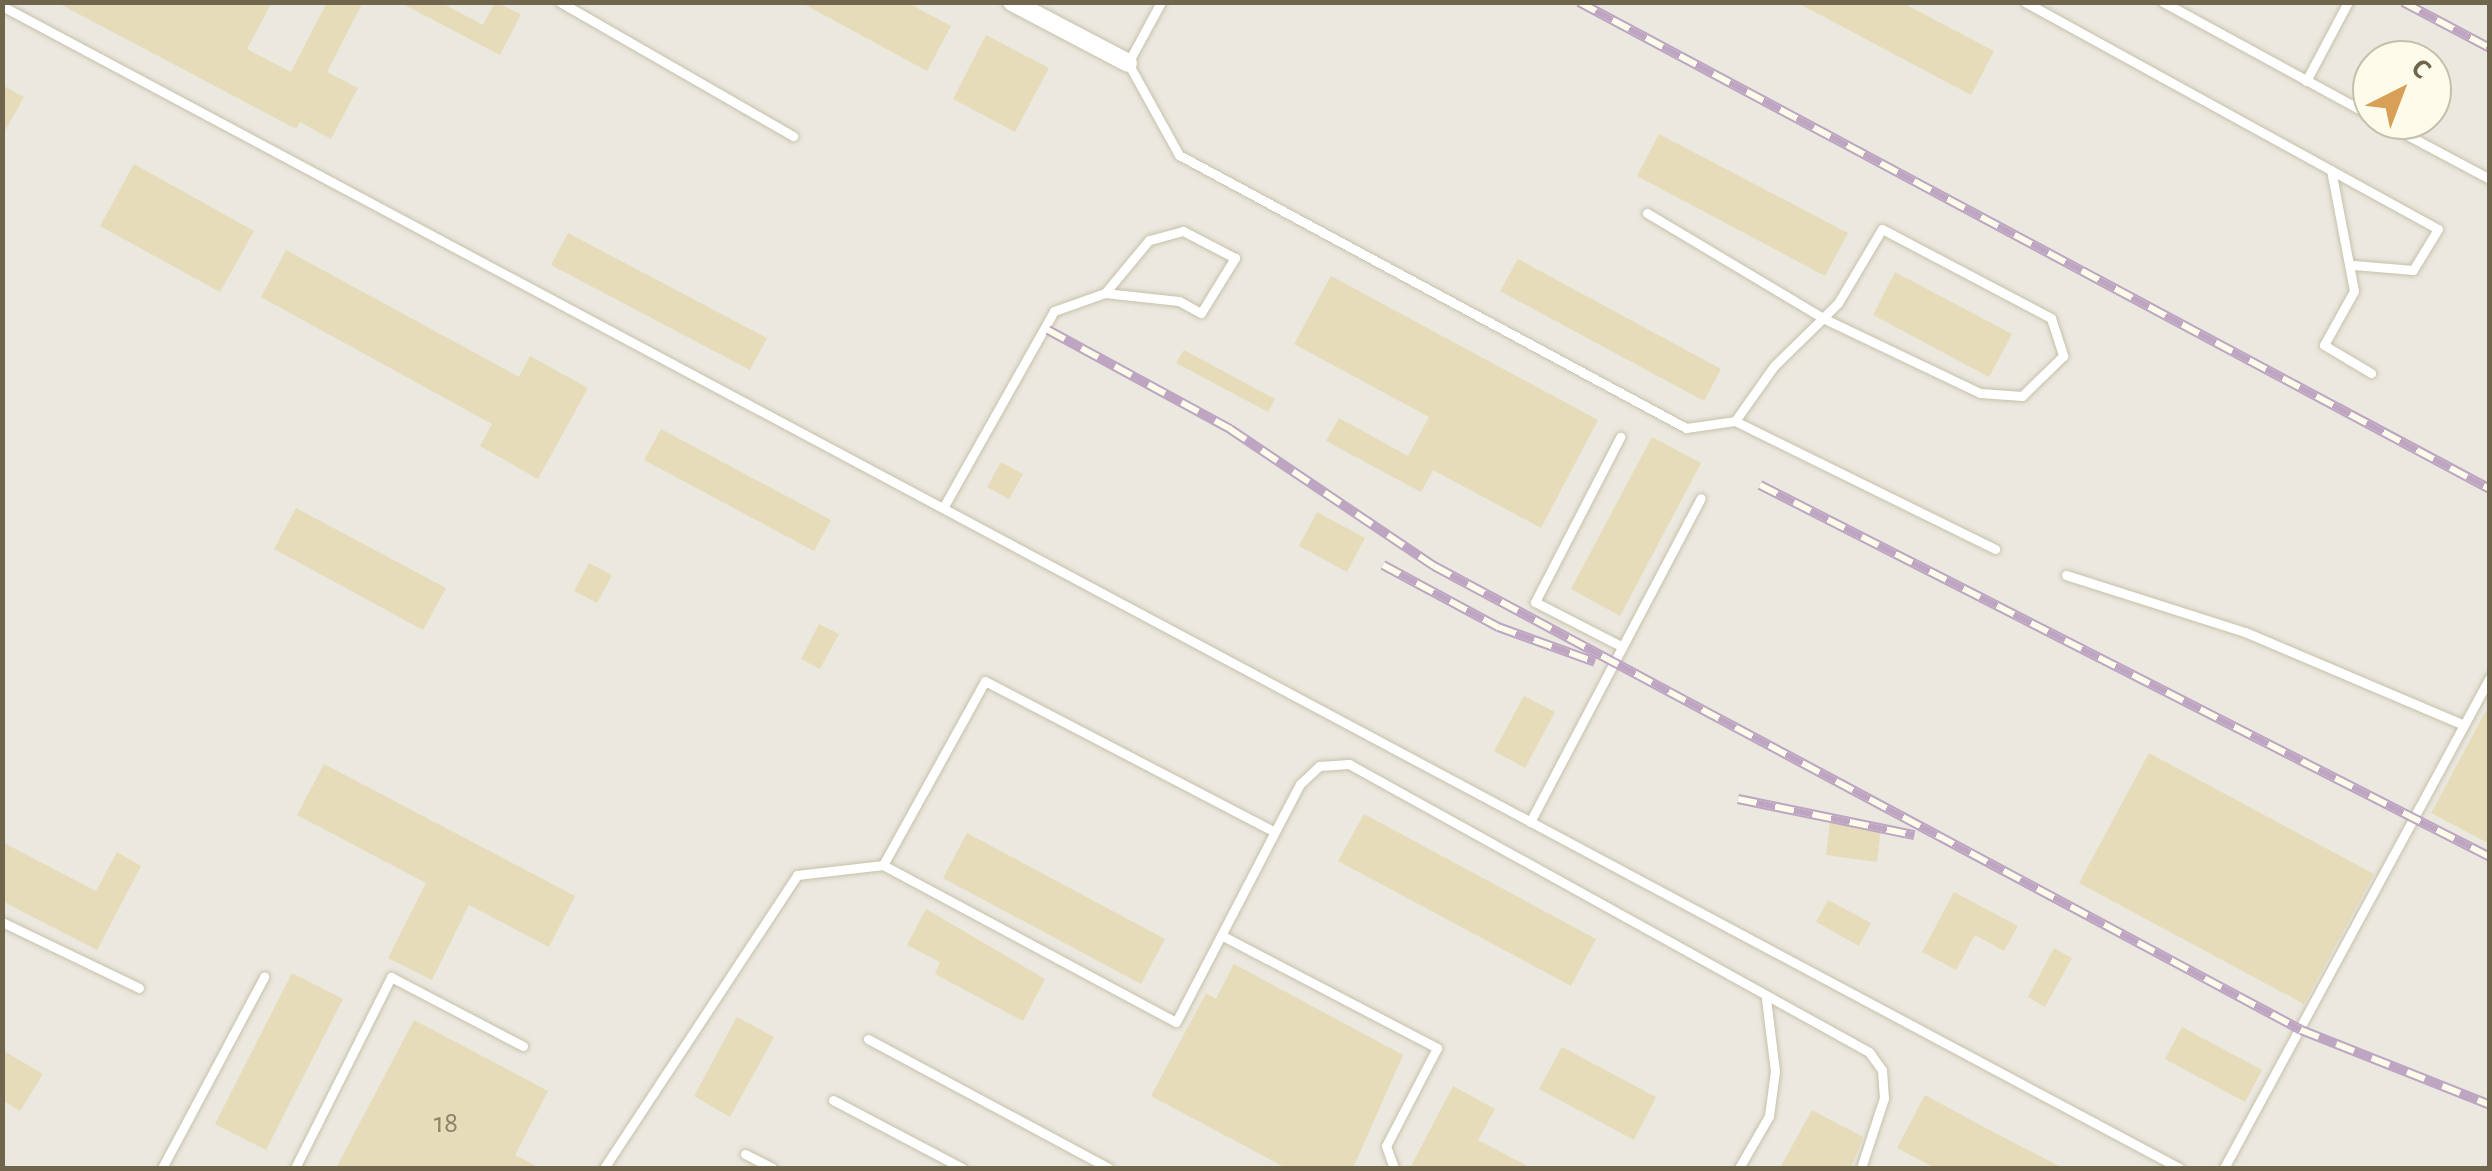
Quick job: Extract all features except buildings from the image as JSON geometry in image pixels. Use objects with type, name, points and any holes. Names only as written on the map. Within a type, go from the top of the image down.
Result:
[{"type":"street","points":[[1012,2],[1128,63]]},
{"type":"lane","points":[[560,2],[793,136]]},
{"type":"lane","points":[[1161,2],[1128,63],[1179,155],[1686,428],[1735,421],[1994,549]]},
{"type":"lane","points":[[2025,2],[2438,228],[2413,270],[2353,266]]},
{"type":"lane","points":[[2163,2],[2352,105]]},
{"type":"lane","points":[[2306,81],[2348,2]]},
{"type":"lane","points":[[2,6],[1530,822],[2159,1164],[2179,1168]]},
{"type":"lane","points":[[2417,140],[2490,179]]},
{"type":"lane","points":[[2331,170],[2353,266],[2354,290],[2324,345],[2371,373]]},
{"type":"lane","points":[[1646,213],[1823,318],[1980,393],[2022,396],[2063,356],[2050,318],[1882,230],[1823,318],[1735,421]]},
{"type":"lane","points":[[943,508],[1039,327],[1054,310],[1105,294],[1179,301],[1201,313],[1235,258],[1183,231],[1149,240],[1105,294]]},
{"type":"lane","points":[[1617,644],[1535,602],[1620,437]]},
{"type":"lane","points":[[1530,822],[1617,644],[1701,498]]},
{"type":"lane","points":[[2066,575],[2246,632],[2464,725]]},
{"type":"lane","points":[[2224,1168],[2490,677]]},
{"type":"lane","points":[[883,864],[985,681],[1273,831]]},
{"type":"lane","points":[[604,1168],[797,875],[883,864],[1176,1022],[1273,831],[1319,766],[1350,764],[1766,999],[1869,1052],[1882,1070],[1879,1134],[1861,1168]]},
{"type":"lane","points":[[2,922],[140,988]]},
{"type":"lane","points":[[1221,935],[1437,1048],[1386,1146],[1394,1168]]},
{"type":"lane","points":[[162,1168],[264,977]]},
{"type":"lane","points":[[295,1168],[391,978],[523,1046]]},
{"type":"lane","points":[[1738,1168],[1768,1116],[1775,1071],[1766,999]]},
{"type":"lane","points":[[868,1039],[1108,1168]]},
{"type":"lane","points":[[833,1100],[962,1168]]},
{"type":"lane","points":[[745,1154],[772,1168]]},
{"type":"shaded area","points":[[3,3],[2489,3],[2489,1168],[3,1168]]},
{"type":"railway","points":[[1579,2],[2490,489]]},
{"type":"railway","points":[[2403,2],[2490,48]]},
{"type":"railway","points":[[1048,330],[1230,429],[1434,566],[2301,1030],[2490,1105]]},
{"type":"railway","points":[[1760,485],[2490,857]]},
{"type":"railway","points":[[1383,565],[1498,627],[1595,662]]},
{"type":"railway","points":[[1738,799],[1914,835]]}]
